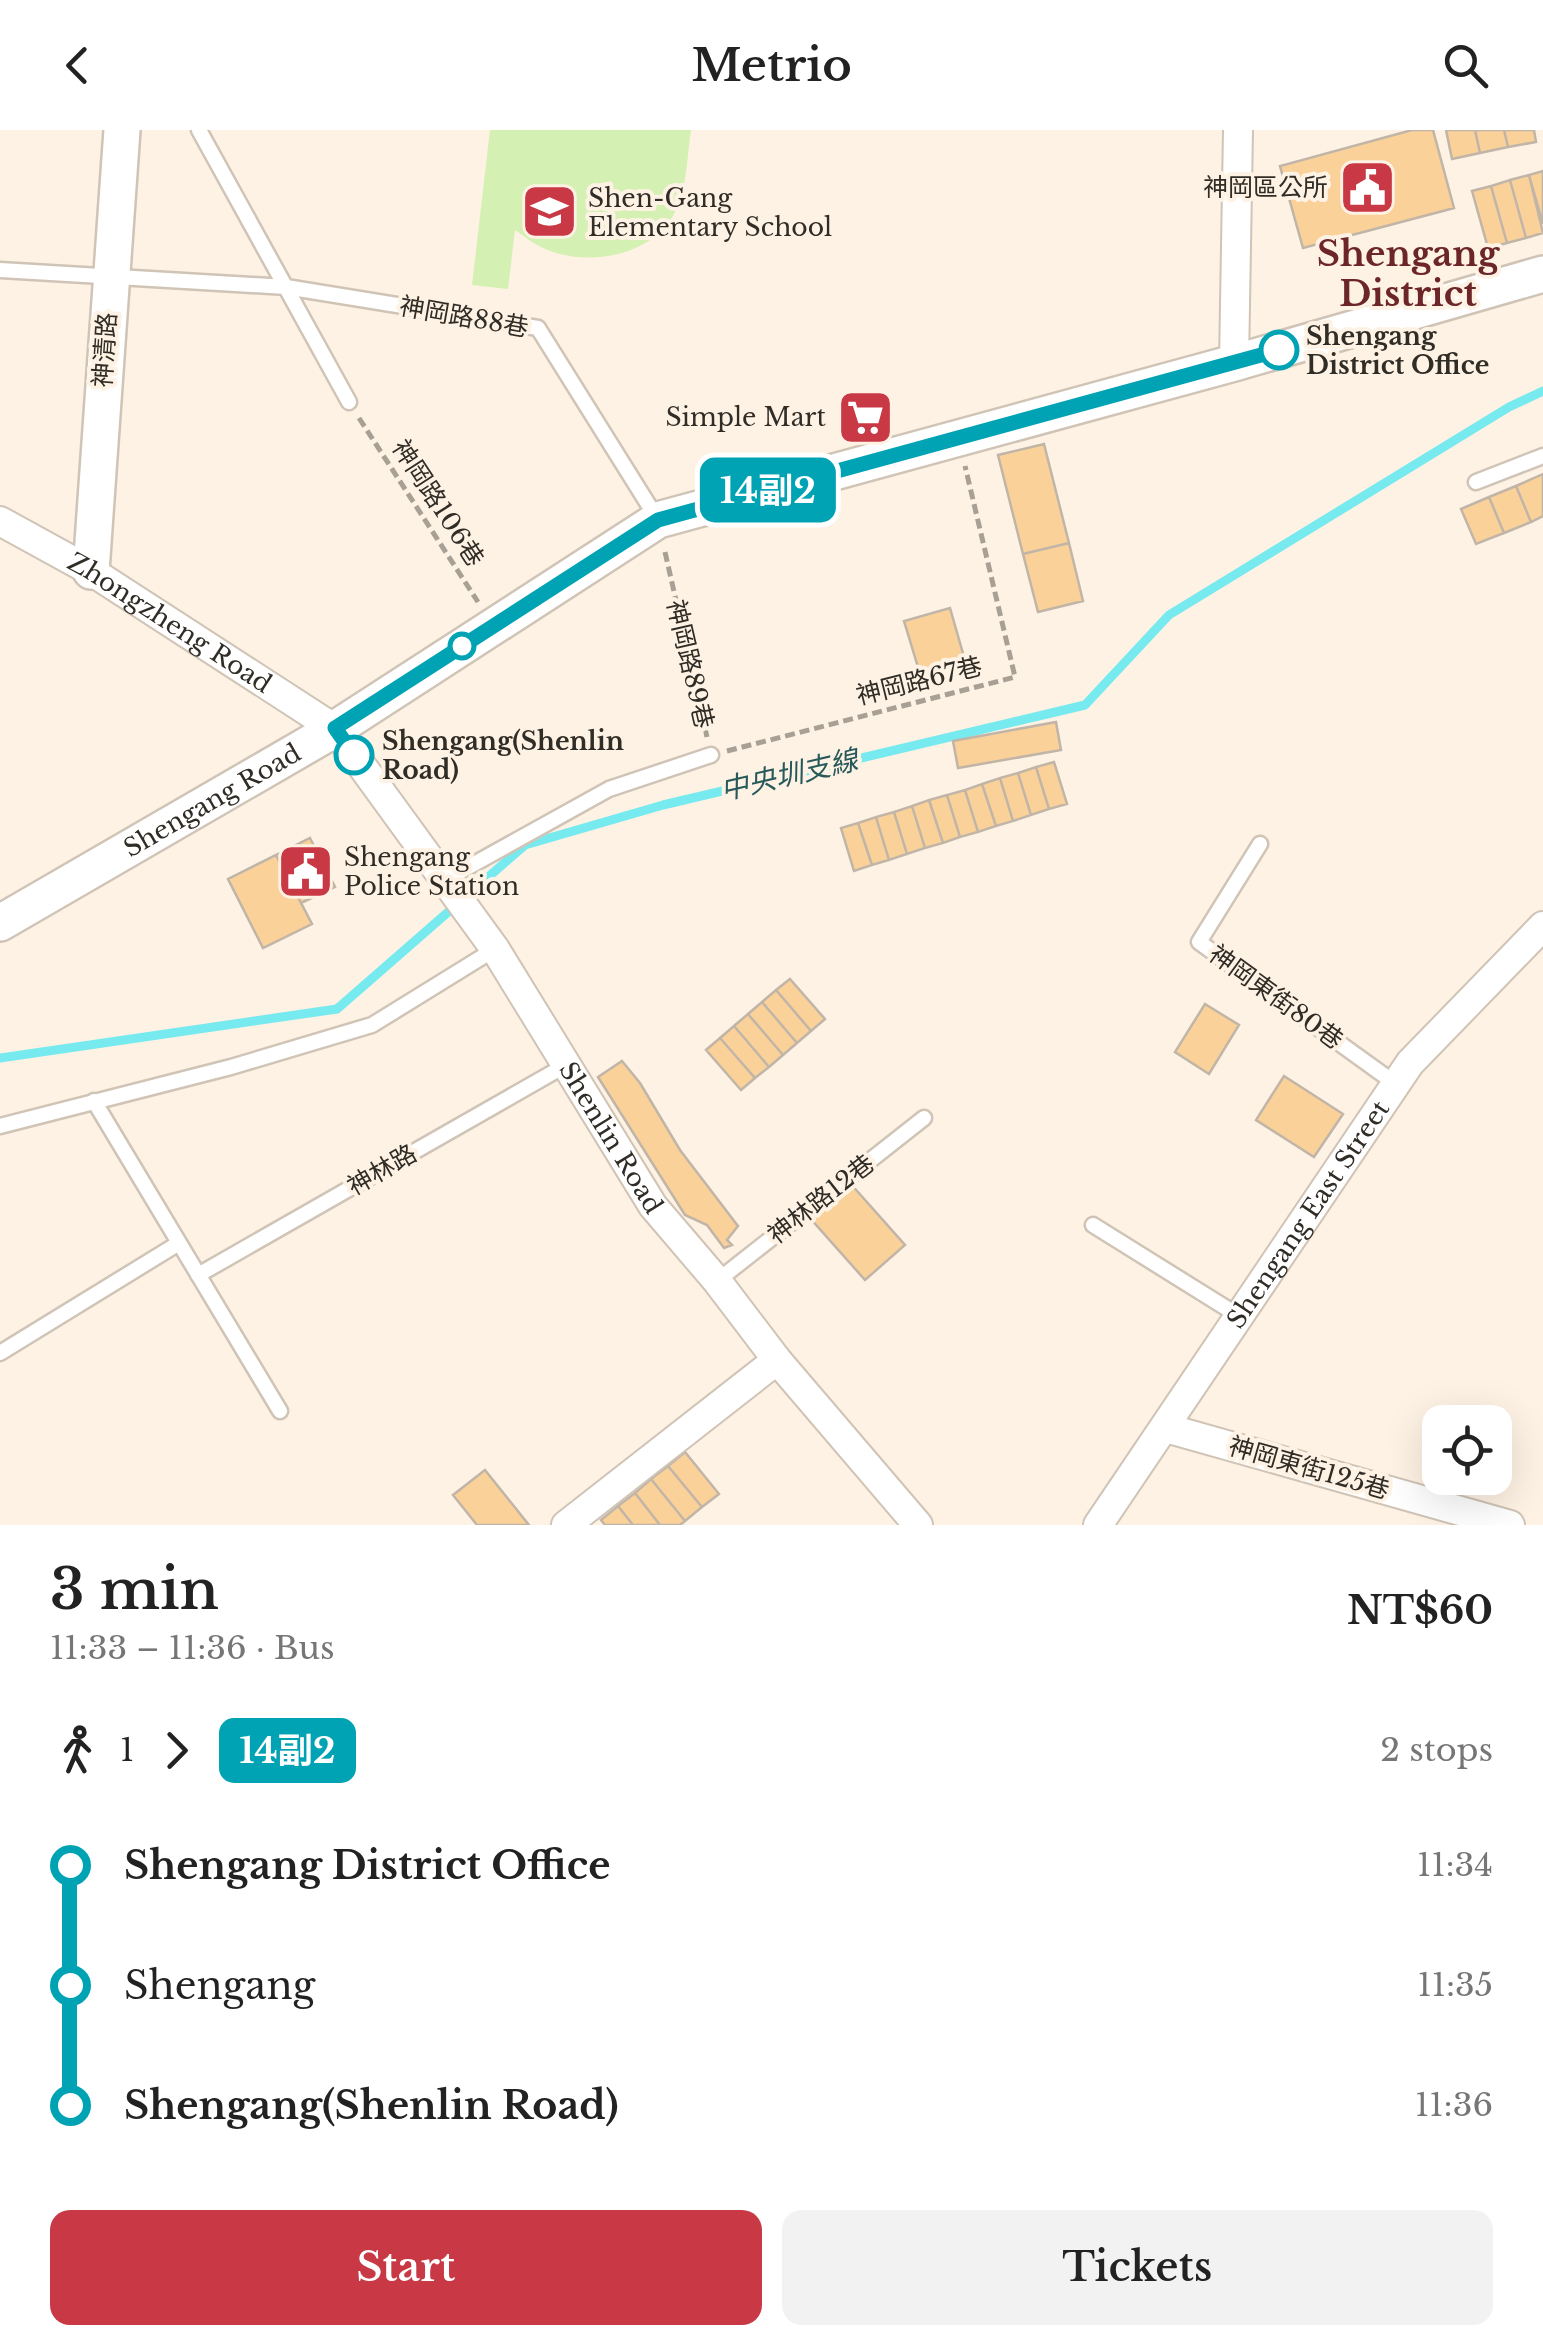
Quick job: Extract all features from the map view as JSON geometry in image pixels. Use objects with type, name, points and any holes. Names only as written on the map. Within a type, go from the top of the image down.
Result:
[{"type":"street","name":"神清路","points":[[91,571],[122,130]]},
{"type":"street","points":[[1234,363],[1238,130]]},
{"type":"street","name":"Shengang Road","points":[[0,924],[335,728],[658,520],[1543,274]]},
{"type":"street","name":"Zhongzheng Road","points":[[0,522],[91,571],[335,728]]},
{"type":"street","name":"Shenlin Road","points":[[335,728],[495,948],[653,1206],[777,1360],[918,1525]]},
{"type":"street","name":"Shengang East Street","points":[[1098,1525],[1410,1063],[1543,926]]},
{"type":"street","points":[[566,1525],[777,1360]]},
{"type":"street","name":"神岡東街125巷","points":[[1166,1428],[1510,1525]]},
{"type":"lane","points":[[199,130],[349,402]]},
{"type":"lane","name":"神岡路88巷","points":[[0,270],[286,288],[538,328],[658,520]]},
{"type":"lane","points":[[1476,482],[1543,456]]},
{"type":"lane","name":"神岡路89巷","points":[[456,894],[609,789],[711,755]]},
{"type":"lane","name":"神岡東街80巷","points":[[1260,844],[1199,942],[1396,1084]]},
{"type":"lane","points":[[0,1126],[230,1067],[372,1025],[495,948]]},
{"type":"lane","name":"神林路","points":[[198,1275],[566,1065]]},
{"type":"lane","points":[[94,1102],[280,1411]]},
{"type":"lane","name":"神林路12巷","points":[[717,1281],[924,1118]]},
{"type":"lane","points":[[1093,1224],[1239,1316]]},
{"type":"lane","points":[[0,1353],[179,1243]]},
{"type":"path","name":"神岡路106巷","points":[[349,402],[494,625]]},
{"type":"path","name":"神岡路67巷","points":[[711,755],[1015,677],[959,438]]},
{"type":"path","name":"神岡路89巷","points":[[658,520],[711,755]]},
{"type":"green space","points":[[490,130],[691,130],[678,205],[663,229],[649,241],[614,255],[576,257],[558,253],[515,230],[508,289],[472,285]]},
{"type":"building","name":"神岡區公所","points":[[1412,130],[1433,130],[1454,208],[1303,248],[1280,166]]},
{"type":"building","points":[[1446,130],[1475,130],[1480,153],[1452,159]]},
{"type":"building","points":[[1475,130],[1504,130],[1508,147],[1480,153]]},
{"type":"building","points":[[1504,130],[1534,130],[1536,142],[1508,147]]},
{"type":"building","points":[[1543,171],[1543,224],[1529,175]]},
{"type":"building","points":[[1529,175],[1543,233],[1526,238],[1510,180]]},
{"type":"building","points":[[1510,180],[1526,238],[1507,243],[1491,186]]},
{"type":"building","points":[[1491,186],[1507,243],[1488,248],[1472,191]]},
{"type":"building","points":[[1044,444],[1069,543],[1023,554],[998,455]]},
{"type":"building","points":[[1543,474],[1543,516],[1531,522],[1516,486]]},
{"type":"building","points":[[1516,486],[1531,522],[1504,533],[1489,497]]},
{"type":"building","points":[[1489,497],[1504,533],[1476,544],[1461,509]]},
{"type":"building","points":[[1069,543],[1083,601],[1038,612],[1023,554]]},
{"type":"building","points":[[950,608],[966,664],[921,677],[904,621]]},
{"type":"building","points":[[1056,722],[1061,750],[958,768],[953,741]]},
{"type":"building","points":[[1054,762],[1067,804],[1049,809],[1036,767]]},
{"type":"building","points":[[1036,767],[1049,809],[1031,815],[1018,773]]},
{"type":"building","points":[[1018,773],[1031,815],[1013,821],[1000,778]]},
{"type":"building","points":[[1000,778],[1013,821],[996,826],[982,784]]},
{"type":"building","points":[[982,784],[996,826],[978,832],[965,790]]},
{"type":"building","points":[[965,790],[978,832],[960,837],[947,795]]},
{"type":"building","points":[[947,795],[960,837],[943,843],[929,800]]},
{"type":"building","points":[[929,800],[943,843],[925,848],[912,806]]},
{"type":"building","points":[[912,806],[925,848],[907,854],[894,812]]},
{"type":"building","points":[[894,812],[907,854],[889,860],[876,817]]},
{"type":"building","points":[[876,817],[889,860],[872,865],[858,823]]},
{"type":"building","points":[[858,823],[872,865],[854,871],[841,828]]},
{"type":"building","name":"Shengang Police Station","points":[[310,838],[335,887],[301,903],[276,855]]},
{"type":"building","points":[[276,855],[312,924],[263,948],[228,879]]},
{"type":"building","points":[[790,979],[825,1019],[811,1031],[776,990]]},
{"type":"building","points":[[776,990],[811,1031],[797,1043],[762,1002]]},
{"type":"building","points":[[762,1002],[797,1043],[783,1055],[748,1014]]},
{"type":"building","points":[[1205,1004],[1239,1025],[1209,1074],[1175,1052]]},
{"type":"building","points":[[748,1014],[783,1055],[769,1067],[734,1026]]},
{"type":"building","points":[[734,1026],[769,1067],[755,1078],[720,1038]]},
{"type":"building","points":[[720,1038],[755,1078],[741,1090],[706,1050]]},
{"type":"building","points":[[622,1061],[640,1083],[680,1150],[738,1226],[727,1240],[732,1245],[724,1248],[707,1225],[685,1215],[598,1077]]},
{"type":"building","points":[[1284,1076],[1343,1114],[1314,1157],[1256,1120]]},
{"type":"building","points":[[850,1183],[905,1245],[865,1280],[810,1218]]},
{"type":"building","points":[[685,1452],[719,1494],[702,1507],[668,1466]]},
{"type":"building","points":[[668,1466],[702,1507],[685,1521],[651,1479]]},
{"type":"building","points":[[485,1470],[529,1525],[477,1525],[453,1495]]},
{"type":"building","points":[[651,1479],[685,1521],[680,1525],[660,1525],[635,1493]]},
{"type":"building","points":[[635,1493],[660,1525],[633,1525],[618,1506]]},
{"type":"building","points":[[618,1506],[633,1525],[605,1525],[601,1520]]},
{"type":"waterway","name":"中央圳支線","points":[[0,1058],[337,1009],[525,845],[663,805],[1085,705],[1169,615],[1509,407],[1543,391]]},
{"type":"bus line","name":"14副2","points":[[354,755],[335,728],[658,520],[1279,350]]},
{"type":"place","name":"神岡區公所","points":[[1367,187]]},
{"type":"place","name":"Shen-Gang Elementary School","points":[[549,212]]},
{"type":"place","name":"Shengang District Office","points":[[1279,350]]},
{"type":"place","name":"Simple Mart","points":[[865,417]]},
{"type":"place","name":"Shengang(Shenlin Road)","points":[[354,755]]},
{"type":"place","name":"Shengang Police Station","points":[[305,871]]},
{"type":"district","name":"Shengang District","points":[[1408,273]]}]
